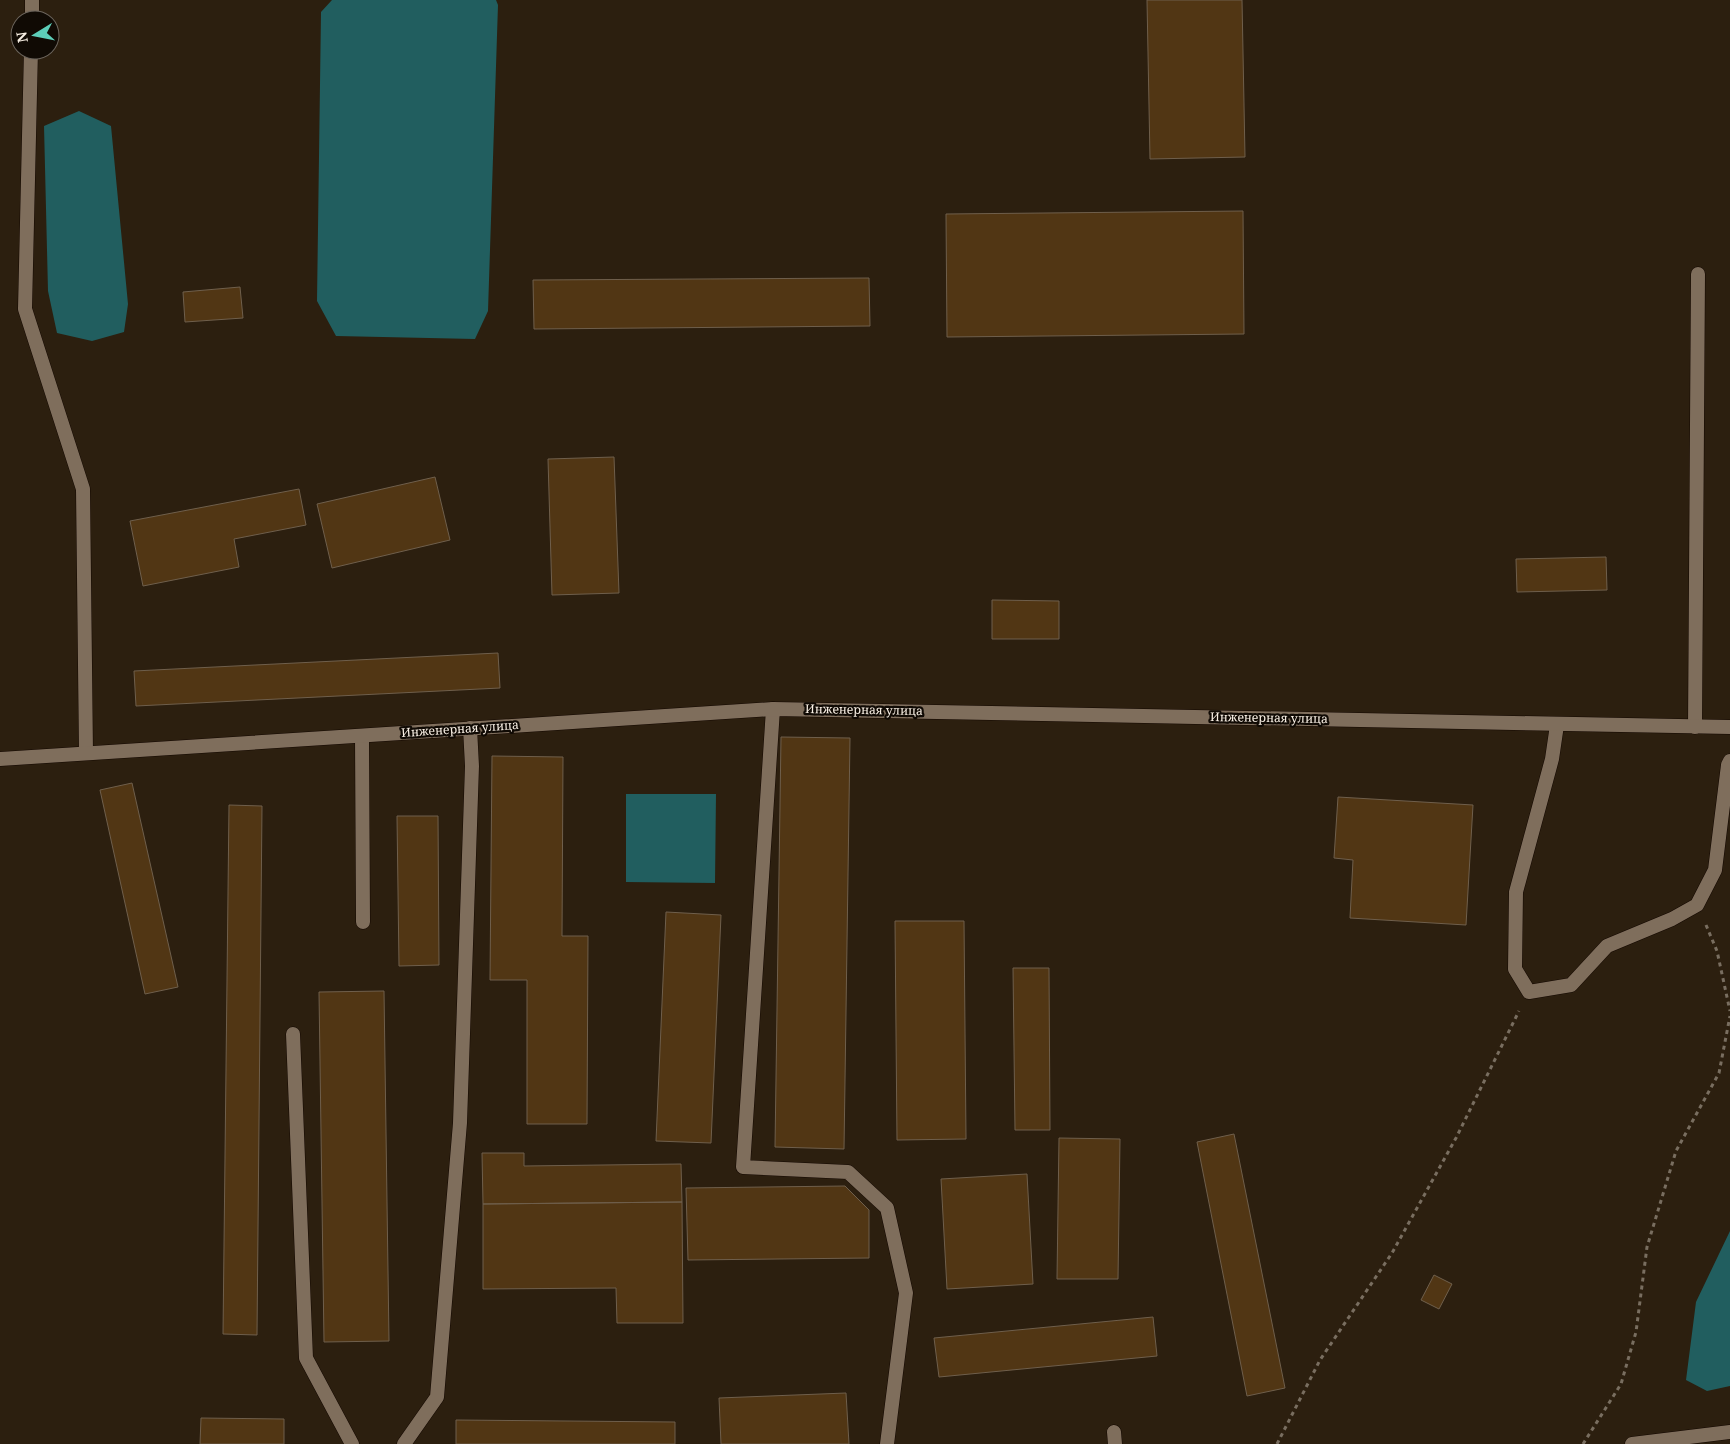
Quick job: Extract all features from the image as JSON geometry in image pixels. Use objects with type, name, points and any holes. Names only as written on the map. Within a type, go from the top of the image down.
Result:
[{"type":"street","points":[[31,60],[25,309],[82,489],[86,754]]},
{"type":"street","points":[[1695,727],[1698,274]]},
{"type":"street","points":[[773,709],[743,1167],[848,1172],[887,1208],[906,1293],[888,1444]]},
{"type":"street","name":"Инженерная улица","points":[[0,759],[773,709],[1730,727]]},
{"type":"street","points":[[1557,725],[1552,759],[1516,892],[1515,969],[1529,992],[1570,984],[1607,946],[1672,920],[1697,905],[1715,870],[1730,761]]},
{"type":"street","points":[[404,1444],[437,1397],[460,1123],[472,766],[470,728]]},
{"type":"street","points":[[362,736],[363,922]]},
{"type":"street","points":[[293,1034],[306,1358],[352,1444]]},
{"type":"street","points":[[1632,1444],[1730,1432]]},
{"type":"path","points":[[1697,905],[1717,951],[1730,1011]]},
{"type":"path","points":[[1277,1444],[1320,1360],[1402,1237],[1456,1138],[1529,992]]},
{"type":"path","points":[[1583,1444],[1621,1384],[1636,1332],[1650,1239],[1676,1151],[1719,1073],[1730,1016]]},
{"type":"water","points":[[332,0],[496,0],[498,5],[488,311],[475,339],[336,336],[317,301],[321,12]]},
{"type":"water","points":[[79,111],[111,126],[128,304],[124,332],[92,341],[57,333],[48,291],[44,126]]},
{"type":"water","points":[[626,794],[716,794],[715,883],[626,882]]},
{"type":"water","points":[[1730,1231],[1730,1386],[1707,1391],[1686,1380],[1696,1302]]},
{"type":"building","points":[[1147,0],[1242,0],[1245,157],[1150,159]]},
{"type":"building","points":[[1243,211],[1244,334],[947,337],[946,214]]},
{"type":"building","points":[[869,278],[870,326],[534,329],[533,280]]},
{"type":"building","points":[[240,287],[243,318],[185,322],[183,292]]},
{"type":"building","points":[[614,457],[619,593],[552,595],[548,459]]},
{"type":"building","points":[[435,477],[450,540],[332,568],[317,504]]},
{"type":"building","points":[[299,489],[306,525],[234,539],[239,567],[143,586],[130,521]]},
{"type":"building","points":[[1606,557],[1607,590],[1517,592],[1516,559]]},
{"type":"building","points":[[992,600],[1059,601],[1059,639],[992,639]]},
{"type":"building","points":[[498,653],[500,688],[136,706],[134,671]]},
{"type":"building","points":[[781,737],[850,738],[844,1149],[775,1147]]},
{"type":"building","points":[[492,756],[563,757],[562,936],[588,936],[587,1124],[527,1124],[527,980],[490,980]]},
{"type":"building","points":[[132,783],[178,987],[145,994],[100,790]]},
{"type":"building","points":[[1338,797],[1473,805],[1466,925],[1350,918],[1353,860],[1334,858]]},
{"type":"building","points":[[229,805],[262,806],[257,1335],[223,1334]]},
{"type":"building","points":[[397,816],[438,816],[439,965],[399,966]]},
{"type":"building","points":[[666,912],[721,915],[711,1143],[656,1141]]},
{"type":"building","points":[[895,921],[964,921],[966,1139],[897,1140]]},
{"type":"building","points":[[1013,968],[1049,968],[1050,1130],[1015,1130]]},
{"type":"building","points":[[384,991],[389,1341],[324,1342],[319,992]]},
{"type":"building","points":[[1234,1134],[1285,1388],[1247,1396],[1197,1142]]},
{"type":"building","points":[[1059,1138],[1120,1139],[1118,1279],[1057,1279]]},
{"type":"building","points":[[482,1153],[524,1153],[524,1166],[681,1164],[682,1202],[483,1204]]},
{"type":"building","points":[[1027,1174],[1033,1284],[947,1289],[941,1179]]},
{"type":"building","points":[[845,1186],[869,1210],[869,1258],[688,1260],[686,1188]]},
{"type":"building","points":[[682,1202],[683,1323],[617,1323],[616,1288],[483,1289],[483,1204]]},
{"type":"building","points":[[1434,1275],[1452,1284],[1439,1309],[1421,1300]]},
{"type":"building","points":[[1153,1317],[1157,1356],[939,1377],[934,1338]]},
{"type":"building","points":[[846,1393],[849,1444],[721,1444],[719,1398]]},
{"type":"building","points":[[201,1418],[284,1419],[284,1444],[200,1444]]},
{"type":"building","points":[[456,1420],[675,1422],[675,1444],[456,1444]]}]
